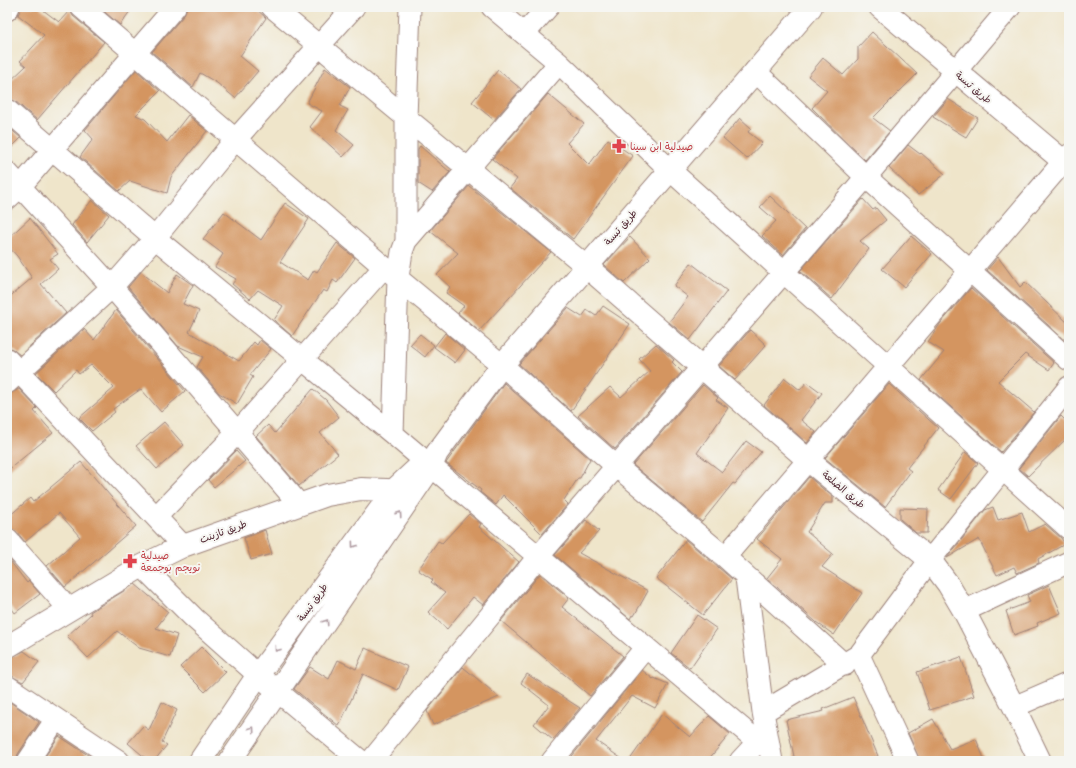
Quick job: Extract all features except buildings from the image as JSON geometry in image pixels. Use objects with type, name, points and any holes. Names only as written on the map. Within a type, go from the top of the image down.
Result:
[{"type":"main road","name":"طريق تبسة","points":[[200,761],[258,675],[405,490],[431,461],[502,365],[811,7]]},
{"type":"main road","name":"طريق تبسة","points":[[880,7],[955,71],[1067,161]]},
{"type":"main road","name":"طريق الضلعة","points":[[586,266],[808,460],[930,560],[948,584],[964,610],[1040,761]]},
{"type":"main road","name":"طريق تازبنت","points":[[7,648],[142,566],[183,546],[299,504],[345,492],[361,489],[405,490]]},
{"type":"main road","name":"طريق تبسة","points":[[230,761],[278,692],[405,490]]},
{"type":"street","points":[[80,7],[502,365],[616,466],[725,556],[746,578],[852,660],[908,761]]},
{"type":"street","points":[[175,7],[53,148],[11,186],[112,287],[299,504]]},
{"type":"street","points":[[272,7],[318,47],[586,266]]},
{"type":"street","points":[[183,546],[11,372],[112,287],[155,238],[236,140],[354,7]]},
{"type":"street","points":[[156,517],[237,433],[302,360],[391,272],[402,252],[406,241],[406,118],[410,7]]},
{"type":"street","points":[[524,34],[548,7]]},
{"type":"street","points":[[371,761],[538,557],[866,177],[1010,7]]},
{"type":"street","points":[[504,11],[524,34],[559,63],[670,170],[1069,529]]},
{"type":"street","points":[[406,241],[469,170],[559,63]]},
{"type":"street","points":[[755,71],[866,177],[971,270],[1069,360]]},
{"type":"street","points":[[7,110],[53,148],[155,238],[302,360],[393,434],[431,461],[538,557],[646,647],[762,737]]},
{"type":"street","points":[[725,556],[971,270],[1067,161]]},
{"type":"street","points":[[391,272],[393,434]]},
{"type":"street","points":[[763,712],[852,660],[1069,387]]},
{"type":"street","points":[[7,539],[70,609]]},
{"type":"street","points":[[964,610],[1069,562]]},
{"type":"street","points":[[142,566],[194,618],[258,675],[361,761]]},
{"type":"street","points":[[746,578],[763,712],[762,737],[772,761]]},
{"type":"street","points":[[552,761],[646,647]]},
{"type":"street","points":[[1014,707],[1069,683]]},
{"type":"street","points":[[7,686],[119,761]]},
{"type":"street","points":[[28,761],[56,719]]},
{"type":"street","points":[[740,761],[762,737]]},
{"type":"place","name":"صيدلية ابن سينا","points":[[619,146]]},
{"type":"place","name":"صيدلية نويجم بوجمعة","points":[[130,561]]}]
